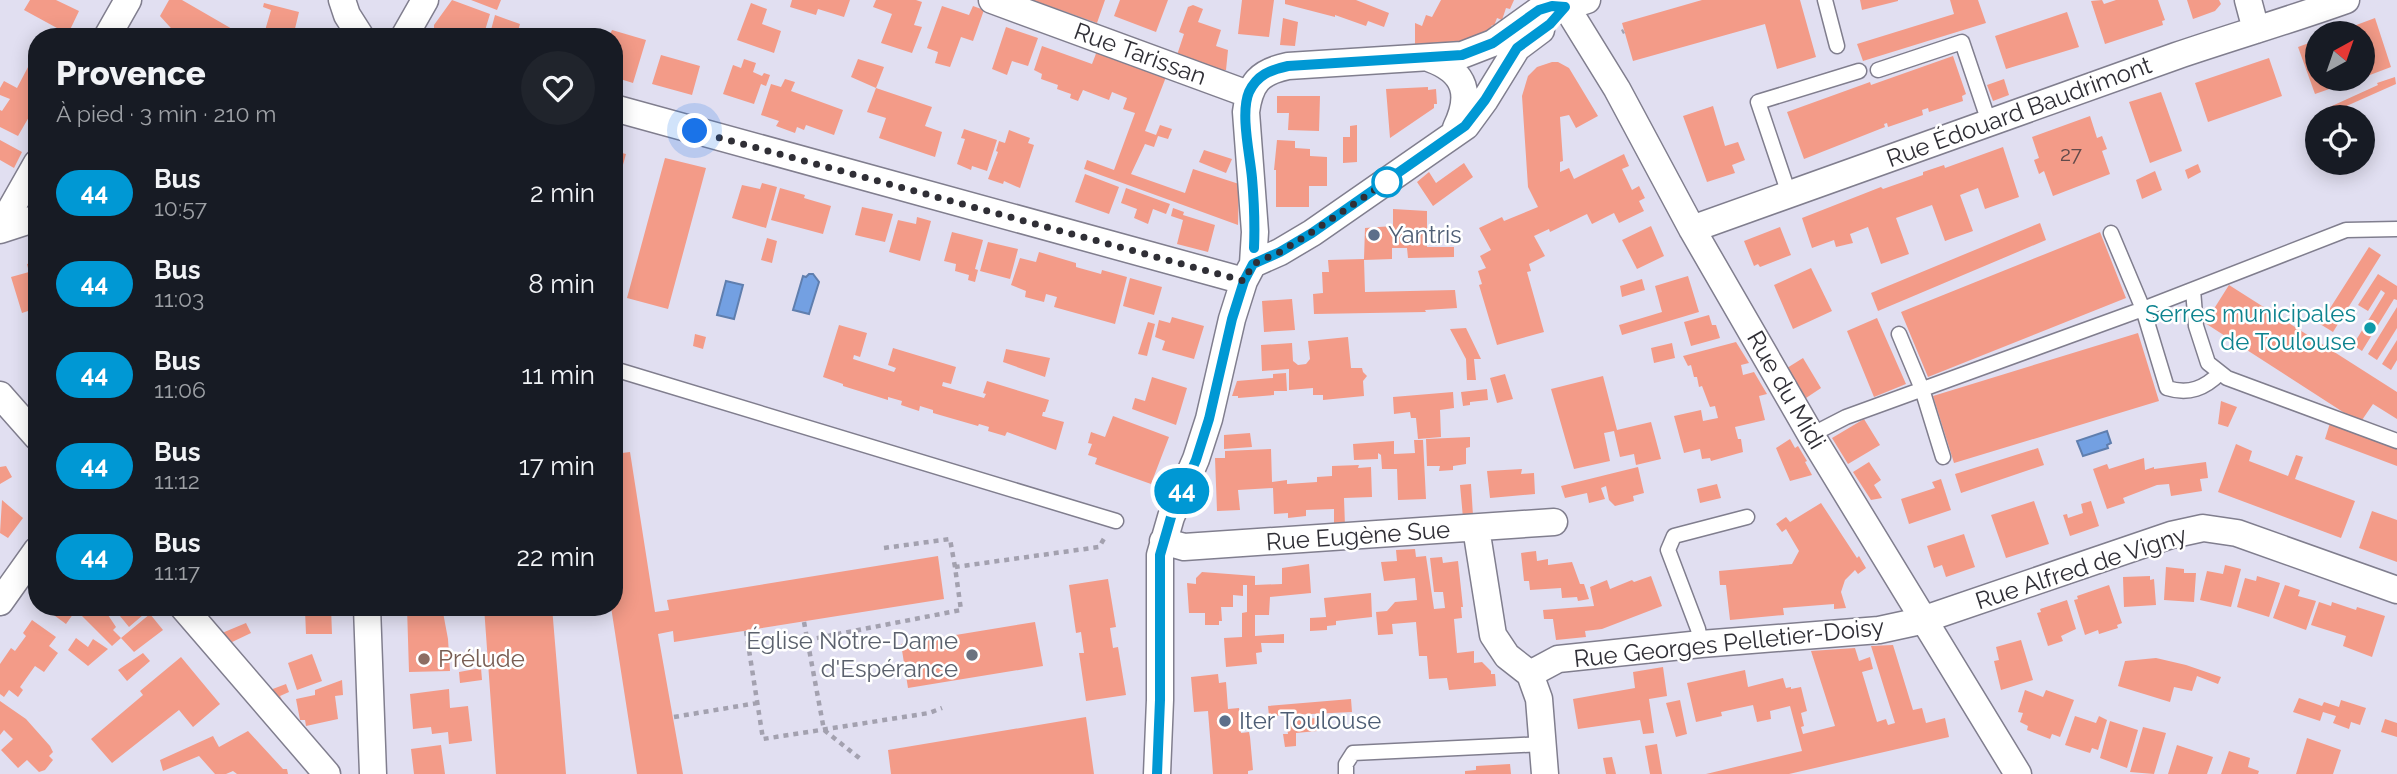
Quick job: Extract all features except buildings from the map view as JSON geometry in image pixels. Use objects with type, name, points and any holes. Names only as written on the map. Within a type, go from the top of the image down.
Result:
[{"type":"street","points":[[112,28],[128,0]]},
{"type":"street","points":[[335,0],[334,21],[348,28]]},
{"type":"street","points":[[342,0],[347,15],[357,28]]},
{"type":"street","name":"Rue Tarissan","points":[[992,0],[1248,94]]},
{"type":"street","points":[[2248,0],[2256,30]]},
{"type":"street","name":"Rue Édouard Baudrimont","points":[[1692,229],[1989,122],[2346,0]]},
{"type":"street","points":[[1157,774],[1160,700],[1159,575],[1163,541],[1209,419],[1232,319],[1249,273],[1255,232],[1245,112],[1248,94],[1266,72],[1276,69],[1431,59],[1478,51],[1508,34],[1539,10],[1571,2]]},
{"type":"street","points":[[623,110],[1249,273],[1453,136],[1474,116],[1517,48],[1550,24],[1571,2]]},
{"type":"street","name":"Rue du Midi","points":[[1571,2],[1692,229],[1811,435],[2018,774]]},
{"type":"street","points":[[378,28],[420,6]]},
{"type":"street","points":[[409,28],[420,6]]},
{"type":"street","points":[[1431,59],[1441,62],[1457,75],[1465,94],[1462,115],[1453,136]]},
{"type":"street","points":[[0,229],[28,179]]},
{"type":"street","points":[[0,229],[28,221]]},
{"type":"street","points":[[0,395],[28,428]]},
{"type":"street","name":"Rue Eugène Sue","points":[[1163,541],[1184,547],[1554,522]]},
{"type":"street","points":[[1476,528],[1493,635],[1507,656],[1530,674],[1539,699],[1545,774]]},
{"type":"street","name":"Rue Alfred de Vigny","points":[[1926,620],[2159,539],[2203,528],[2237,533],[2397,590]]},
{"type":"street","points":[[0,602],[28,563]]},
{"type":"street","points":[[191,616],[327,774]]},
{"type":"street","points":[[367,616],[373,774]]},
{"type":"street","name":"Rue Georges Pelletier-Doisy","points":[[1530,674],[1558,659],[1879,629],[1926,620]]},
{"type":"lane","points":[[1825,0],[1837,46]]},
{"type":"lane","points":[[1878,70],[1962,42],[1989,122]]},
{"type":"lane","points":[[1789,194],[1758,102],[1859,71]]},
{"type":"lane","points":[[1811,435],[1846,417],[2143,309],[2346,230],[2397,229]]},
{"type":"lane","points":[[2111,233],[2143,309],[2167,388],[2182,393],[2210,383],[2220,373]]},
{"type":"lane","points":[[2193,290],[2196,326],[2208,363],[2220,373],[2227,378],[2397,441]]},
{"type":"lane","points":[[1899,334],[1922,389],[1942,457]]},
{"type":"lane","points":[[623,372],[1116,521]]},
{"type":"lane","points":[[1700,644],[1698,629],[1668,550],[1674,536],[1747,517]]},
{"type":"lane","points":[[1346,774],[1346,764],[1353,753],[1543,744]]},
{"type":"path","points":[[807,640],[961,610],[950,539],[884,548]]},
{"type":"path","points":[[955,567],[1099,547]]},
{"type":"path","points":[[804,622],[824,730],[863,761]]},
{"type":"path","points":[[746,631],[763,739],[929,713],[942,708]]},
{"type":"path","points":[[674,717],[757,703]]},
{"type":"water","points":[[813,274],[819,282],[809,314],[793,310],[803,276]]},
{"type":"water","points":[[726,281],[743,285],[734,319],[717,315]]},
{"type":"water","points":[[2107,431],[2111,443],[2107,445],[2108,448],[2083,456],[2077,441]]},
{"type":"bus line","name":"44","points":[[1157,774],[1160,555],[1171,517],[1196,460],[1209,419],[1232,319],[1244,281],[1253,264],[1312,233],[1465,126],[1485,100],[1517,48],[1556,19],[1565,7],[1552,6],[1539,10],[1493,43],[1462,55],[1288,66],[1266,72],[1248,94],[1245,112],[1252,178],[1254,248]]},
{"type":"place","name":"Yantris","points":[[1374,235]]},
{"type":"place","name":"Serres municipales de Toulouse","points":[[2370,328]]},
{"type":"place","name":"Église Notre-Dame d'Espérance","points":[[972,655]]},
{"type":"place","name":"Prélude","points":[[424,659]]},
{"type":"place","name":"Iter Toulouse","points":[[1225,721]]},
{"type":"route","points":[[695,131],[1244,281],[1253,264],[1280,252],[1387,182]]}]
